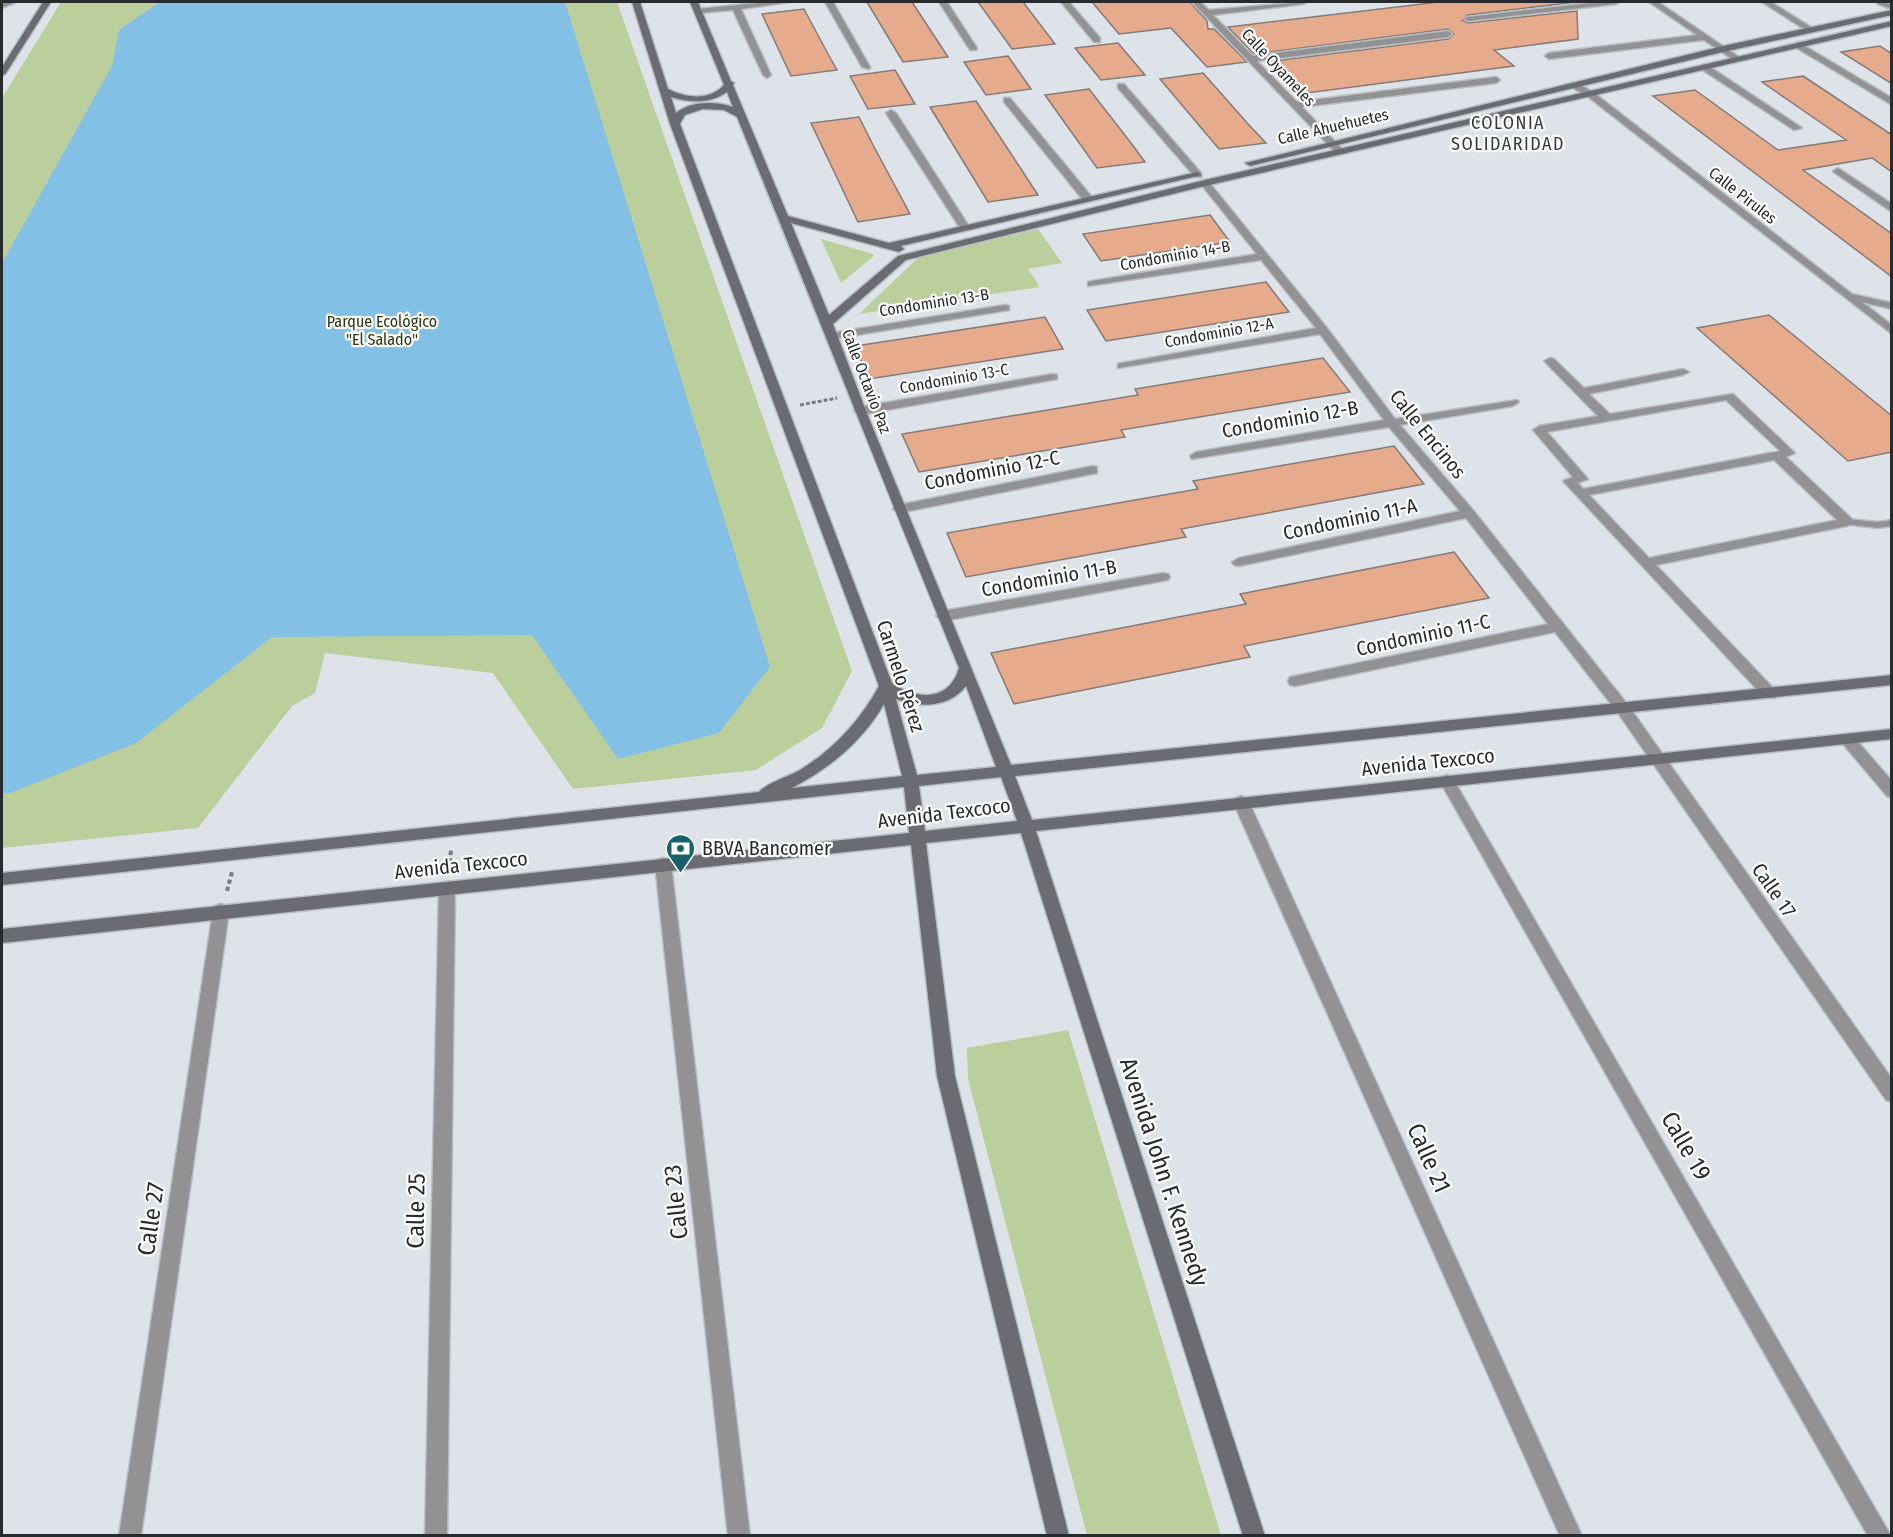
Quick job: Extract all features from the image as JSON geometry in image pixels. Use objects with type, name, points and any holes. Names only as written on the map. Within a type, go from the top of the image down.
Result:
[{"type":"street","points":[[2,6],[12,2]]},
{"type":"street","points":[[2,73],[47,2]]},
{"type":"street","points":[[636,2],[675,124],[781,406]]},
{"type":"street","points":[[696,6],[736,7],[786,2]]},
{"type":"street","points":[[830,2],[866,67]]},
{"type":"street","points":[[943,2],[974,48]]},
{"type":"street","points":[[1065,2],[1097,40]]},
{"type":"street","name":"Calle Oyameles","points":[[1196,2],[1341,153]]},
{"type":"street","points":[[1207,13],[1303,2]]},
{"type":"street","points":[[1468,19],[1616,2]]},
{"type":"street","points":[[1653,2],[1738,59]]},
{"type":"street","points":[[1766,2],[1810,29]]},
{"type":"street","points":[[1881,2],[1892,7]]},
{"type":"street","name":"Calle Octavio Paz","points":[[696,6],[730,83],[740,115],[827,323],[860,411],[1007,772]]},
{"type":"street","points":[[736,7],[767,75]]},
{"type":"street","name":"Calle Ahuehuetes","points":[[827,323],[902,258],[1331,144],[1723,49],[1892,12]]},
{"type":"street","name":"Calle Ahuehuetes","points":[[783,218],[890,246],[1087,198],[1341,153],[1798,45],[1889,26]]},
{"type":"street","points":[[1251,59],[1448,34]]},
{"type":"street","points":[[1549,56],[1705,37]]},
{"type":"street","points":[[1798,45],[1892,102]]},
{"type":"street","points":[[1704,67],[1797,128]]},
{"type":"street","points":[[1295,105],[1496,80]]},
{"type":"street","points":[[666,91],[685,98],[704,98],[719,93],[730,83]]},
{"type":"street","name":"Calle Pirules","points":[[1574,85],[1590,94],[1892,331]]},
{"type":"street","name":"Calle Encinos","points":[[1121,86],[1264,256],[1323,330],[1391,422],[1468,513],[1623,709]]},
{"type":"street","points":[[1007,99],[1087,198]]},
{"type":"street","points":[[675,124],[681,113],[701,106],[725,107],[740,115]]},
{"type":"street","points":[[891,113],[965,228]]},
{"type":"street","points":[[1838,171],[1892,209]]},
{"type":"street","points":[[890,246],[903,251],[902,258]]},
{"type":"street","name":"Condominio 14-B","points":[[1092,284],[1264,256]]},
{"type":"street","points":[[1848,296],[1892,306]]},
{"type":"street","name":"Condominio 13-B","points":[[832,336],[1005,308]]},
{"type":"street","name":"Condominio 12-A","points":[[1122,366],[1323,330]]},
{"type":"street","points":[[1550,361],[1607,418]]},
{"type":"street","points":[[1581,392],[1683,372]]},
{"type":"street","name":"Condominio 13-C","points":[[860,411],[1053,377]]},
{"type":"street","points":[[1580,493],[1789,453],[1729,396],[1539,430],[1582,479],[1569,481],[1580,493],[1646,562],[1770,694]]},
{"type":"street","name":"Condominio 12-B","points":[[1196,456],[1514,402]]},
{"type":"street","name":"Carmelo Pérez","points":[[781,406],[886,686],[911,781],[918,838]]},
{"type":"street","points":[[1777,456],[1847,522]]},
{"type":"street","name":"Condominio 12-C","points":[[899,508],[1093,470]]},
{"type":"street","name":"Condominio 11-A","points":[[1239,562],[1468,513]]},
{"type":"street","points":[[1646,562],[1847,522]]},
{"type":"street","name":"Condominio 11-B","points":[[943,616],[1163,577]]},
{"type":"street","name":"Condominio 11-C","points":[[1295,681],[1559,626]]},
{"type":"street","points":[[747,800],[793,781],[831,756],[865,723],[886,686],[893,692],[912,700],[933,700],[954,691],[966,677],[966,668]]},
{"type":"street","name":"Avenida Texcoco","points":[[2,879],[911,781],[1892,680]]},
{"type":"street","name":"Calle 17","points":[[1623,709],[1892,1094]]},
{"type":"street","name":"Avenida Texcoco","points":[[2,936],[918,838],[1026,824],[1892,734]]},
{"type":"street","points":[[1847,739],[1892,792]]},
{"type":"street","points":[[1007,772],[1026,824]]},
{"type":"street","name":"Calle 19","points":[[1447,781],[1880,1536]]},
{"type":"street","name":"Calle 21","points":[[1241,802],[1571,1536]]},
{"type":"street","name":"Avenida John F. Kennedy","points":[[1026,824],[1254,1536]]},
{"type":"street","points":[[918,838],[946,1076],[1058,1536]]},
{"type":"street","name":"Calle 23","points":[[663,864],[740,1536]]},
{"type":"street","name":"Calle 25","points":[[436,1536],[447,888]]},
{"type":"street","name":"Calle 27","points":[[130,1536],[221,911]]},
{"type":"lane","points":[[1847,522],[1878,525],[1892,523]]},
{"type":"path","points":[[781,406],[819,403],[854,394]]},
{"type":"path","points":[[447,888],[453,832]]},
{"type":"path","points":[[221,911],[236,854]]},
{"type":"green space","name":"Parque Ecológico \"El Salado\"","points":[[61,2],[617,2],[852,671],[822,728],[756,770],[573,789],[493,673],[325,653],[315,693],[292,706],[198,828],[2,848],[2,98]]},
{"type":"green space","points":[[1038,229],[1062,263],[1028,269],[1040,287],[859,314],[918,258]]},
{"type":"green space","points":[[821,239],[873,254],[874,256],[841,283]]},
{"type":"green space","points":[[1068,1030],[1221,1535],[1087,1535],[968,1079],[967,1048]]},
{"type":"water","name":"Parque Ecológico \"El Salado\"","points":[[160,2],[565,2],[770,667],[719,733],[618,759],[532,635],[272,637],[136,743],[10,793],[2,793],[2,263],[112,66],[119,30]]},
{"type":"building","points":[[867,2],[912,2],[948,57],[903,62]]},
{"type":"building","points":[[978,2],[1023,2],[1055,44],[1012,49]]},
{"type":"building","points":[[1092,2],[1190,2],[1207,21],[1208,29],[1214,29],[1247,62],[1207,67],[1171,28],[1119,34]]},
{"type":"building","points":[[1439,2],[1576,2],[1468,15],[1462,20],[1468,23],[1577,11],[1578,39],[1494,50],[1514,66],[1299,94],[1267,62],[1448,39],[1454,34],[1448,29],[1254,54],[1228,27]]},
{"type":"building","points":[[804,9],[837,70],[791,76],[762,14]]},
{"type":"building","points":[[1118,43],[1145,75],[1101,80],[1075,48]]},
{"type":"building","points":[[1880,46],[1892,54],[1892,84],[1841,52]]},
{"type":"building","points":[[1008,56],[1031,89],[986,95],[964,62]]},
{"type":"building","points":[[895,70],[915,104],[868,109],[850,76]]},
{"type":"building","points":[[1203,73],[1266,143],[1219,149],[1160,79]]},
{"type":"building","points":[[1803,76],[1892,135],[1892,172],[1872,158],[1803,170],[1892,234],[1892,277],[1653,96],[1695,90],[1778,150],[1846,140],[1762,82]]},
{"type":"building","points":[[1089,89],[1145,162],[1097,168],[1045,95]]},
{"type":"building","points":[[976,101],[1038,195],[988,202],[930,107]]},
{"type":"building","points":[[859,117],[910,214],[858,222],[811,123]]},
{"type":"building","points":[[1210,215],[1230,242],[1101,261],[1083,234]]},
{"type":"building","points":[[1266,282],[1289,312],[1106,341],[1087,310]]},
{"type":"building","points":[[1769,315],[1892,416],[1892,452],[1848,461],[1697,328]]},
{"type":"building","points":[[1045,317],[1063,349],[869,379],[855,346]]},
{"type":"building","points":[[1323,358],[1350,392],[1121,430],[1125,437],[919,472],[902,434],[1138,395],[1135,389]]},
{"type":"building","points":[[1394,446],[1424,484],[1181,529],[1186,537],[966,577],[947,533],[1198,489],[1193,481]]},
{"type":"building","points":[[1454,552],[1489,598],[1244,646],[1250,657],[1014,704],[991,653],[1246,604],[1240,594]]},
{"type":"place","name":"BBVA Bancomer","points":[[681,874]]},
{"type":"district","name":"COLONIA SOLIDARIDAD","points":[[1508,133]]}]
